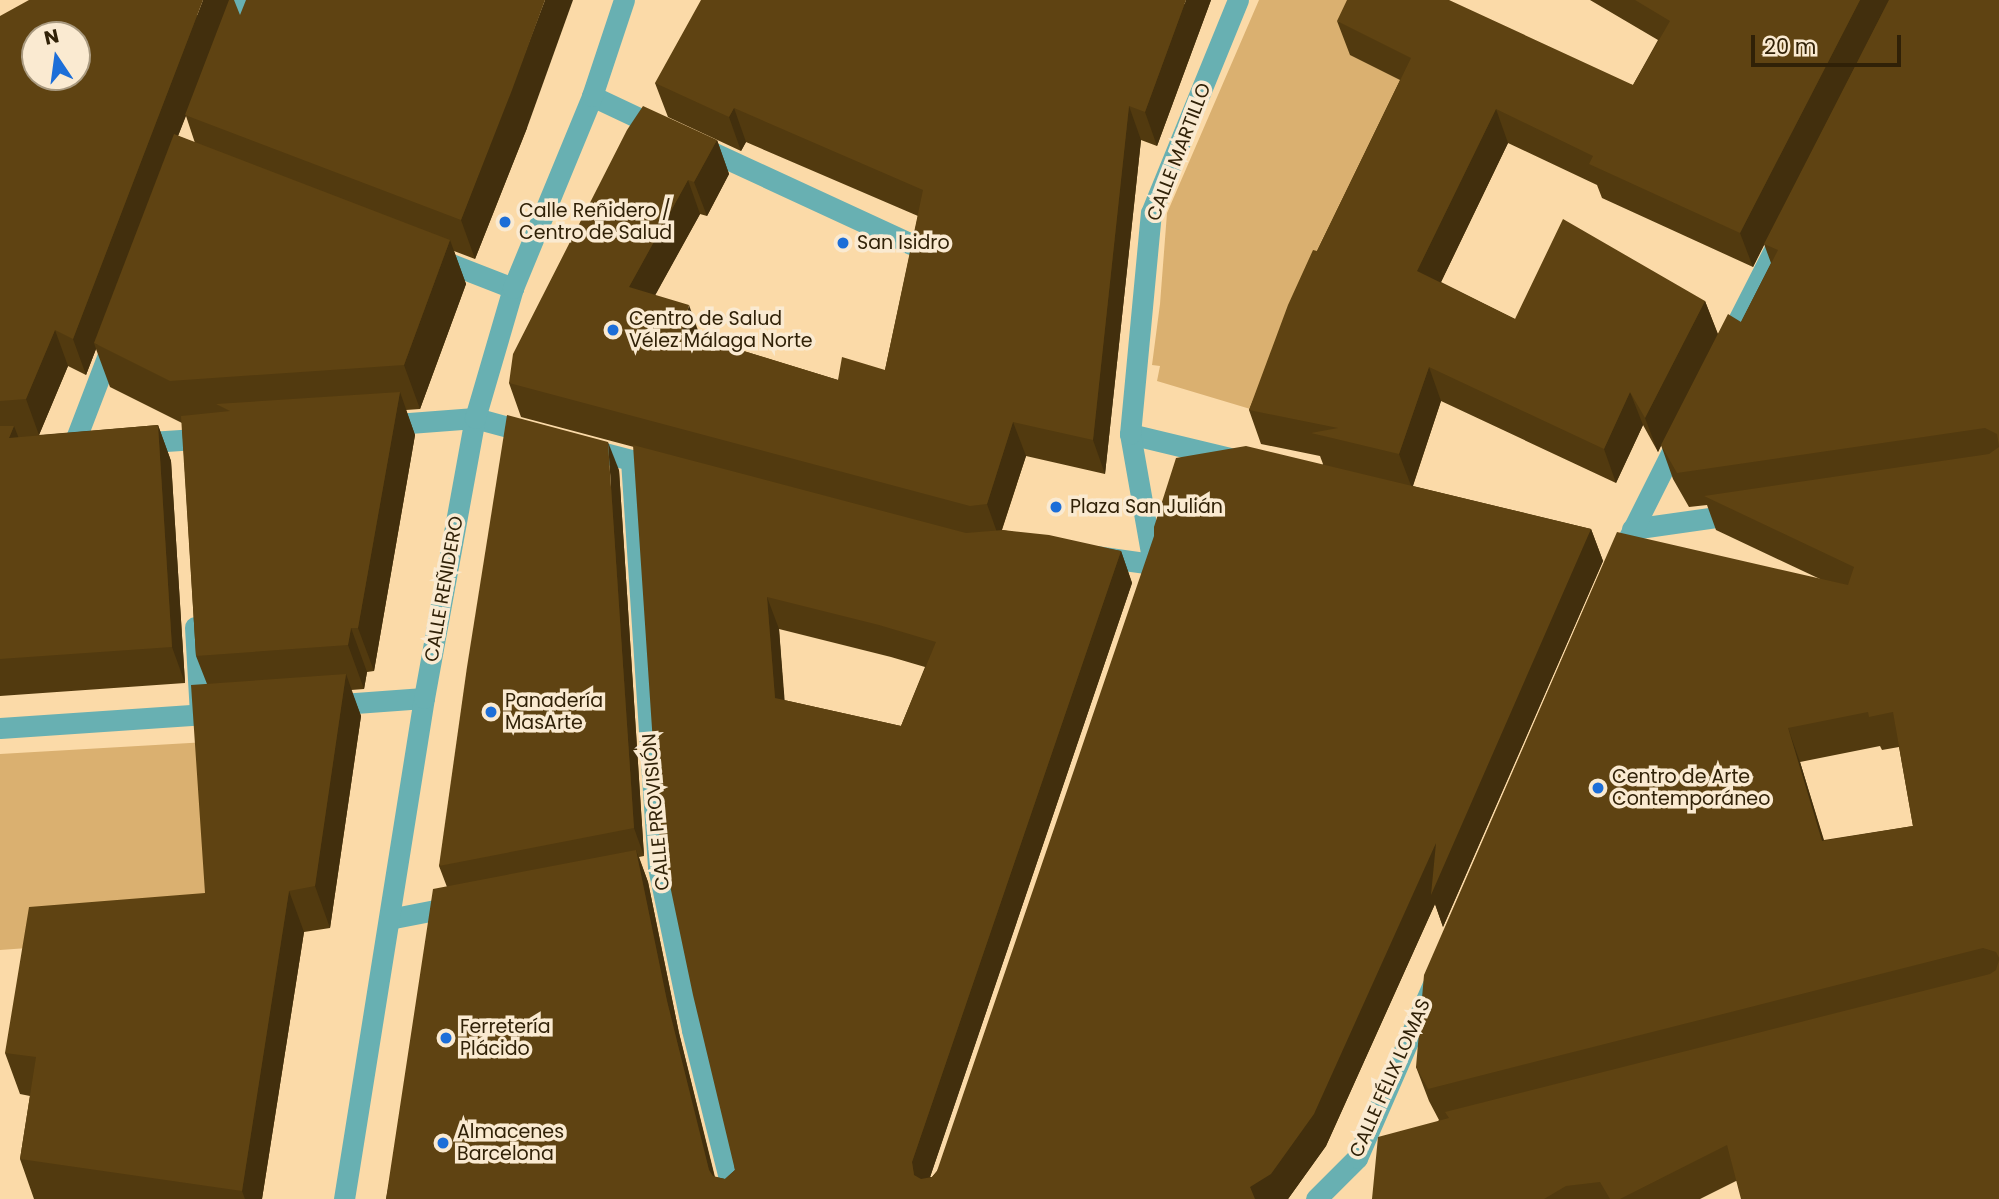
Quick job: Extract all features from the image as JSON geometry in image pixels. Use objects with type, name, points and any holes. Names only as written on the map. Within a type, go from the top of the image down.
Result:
[{"type":"street","points":[[220,62],[244,0]]},
{"type":"street","name":"CALLE REÑIDERO","points":[[344,1199],[424,698],[475,418],[513,288],[592,96],[624,0]]},
{"type":"street","name":"CALLE MARTILLO","points":[[1130,434],[1151,213],[1238,0]]},
{"type":"street","points":[[592,96],[911,244]]},
{"type":"street","points":[[1713,370],[1794,211]]},
{"type":"street","points":[[411,248],[513,288]]},
{"type":"street","points":[[73,446],[122,316]]},
{"type":"street","points":[[364,426],[475,418],[685,474]]},
{"type":"street","points":[[1610,578],[1688,419]]},
{"type":"street","points":[[1144,591],[1153,564],[1130,434],[1250,463]]},
{"type":"street","points":[[48,448],[239,436]]},
{"type":"street","points":[[183,440],[185,467]]},
{"type":"street","name":"CALLE PROVISIÓN","points":[[631,460],[657,867],[692,1030],[734,1199]]},
{"type":"street","points":[[1632,529],[1754,511]]},
{"type":"street","points":[[1594,546],[1621,552]]},
{"type":"street","points":[[1071,553],[1153,564]]},
{"type":"street","points":[[193,604],[200,714]]},
{"type":"street","points":[[306,707],[424,698]]},
{"type":"street","points":[[0,728],[240,711]]},
{"type":"street","points":[[631,872],[657,867]]},
{"type":"street","points":[[389,919],[483,901]]},
{"type":"street","name":"CALLE FÉLIX LOMAS","points":[[1316,1199],[1357,1158],[1440,969]]},
{"type":"street","points":[[1357,1158],[1384,1151]]},
{"type":"shaded area","points":[[1259,0],[1376,0],[1423,92],[1257,411],[1157,381],[1160,366],[1152,365],[1167,213]]},
{"type":"shaded area","points":[[207,742],[220,934],[0,950],[0,754]]},
{"type":"building","points":[[29,0],[203,0],[73,339],[55,330],[26,399],[0,401],[0,16]]},
{"type":"building","points":[[229,0],[234,0],[240,15],[246,0],[545,0],[461,220],[185,115]]},
{"type":"building","points":[[701,0],[1186,0],[1145,112],[1129,106],[1093,440],[1013,422],[987,504],[970,506],[509,383],[513,354],[627,130],[643,106],[717,140],[694,182],[688,180],[629,287],[689,305],[682,332],[838,380],[842,357],[885,370],[923,190],[734,108],[729,117],[655,83]]},
{"type":"building","points":[[1347,0],[1449,0],[1633,85],[1670,21],[1635,0],[1860,0],[1740,233],[1589,164],[1593,156],[1496,109],[1417,271],[1515,319],[1563,219],[1705,301],[1645,418],[1630,392],[1604,449],[1429,367],[1399,454],[1311,433],[1338,428],[1249,410],[1288,305],[1313,250],[1317,251],[1411,58],[1337,21]]},
{"type":"building","points":[[1889,0],[1999,0],[1999,447],[1997,434],[1985,428],[1677,473],[1661,445],[1728,314],[1741,322],[1778,250],[1764,244]]},
{"type":"building","points":[[174,134],[450,240],[404,365],[170,381],[94,343]]},
{"type":"building","points":[[400,392],[358,628],[351,628],[348,645],[196,656],[181,416],[230,411],[216,404]]},
{"type":"building","points":[[507,415],[608,442],[634,828],[439,866],[467,667]]},
{"type":"building","points":[[158,425],[172,647],[0,659],[0,426],[14,426],[9,438]]},
{"type":"building","points":[[633,445],[966,533],[1003,530],[1049,535],[1121,551],[912,1162],[914,1175],[921,1179],[932,1177],[937,1171],[1154,536],[1154,527],[1176,458],[1246,446],[1591,529],[1431,895],[1436,843],[1314,1114],[1271,1174],[1250,1187],[1255,1199],[386,1199],[433,889],[636,850],[667,1001],[709,1170],[713,1176],[725,1179],[735,1170],[693,995],[659,833]],"holes":[[[767,597],[936,642],[901,726],[775,698]]]},
{"type":"building","points":[[1999,447],[1999,958],[1996,952],[1983,948],[1428,1089],[1416,1067],[1424,975],[1617,532],[1848,585],[1854,567],[1704,496],[1989,454]],"holes":[[[1868,712],[1869,717],[1893,712],[1913,826],[1822,841],[1788,728]]]},
{"type":"building","points":[[346,674],[315,886],[289,891],[242,1191],[20,1159],[36,1057],[5,1053],[29,907],[205,893],[191,685]]},
{"type":"building","points":[[1999,960],[1999,1199],[1741,1199],[1727,1145],[1620,1199],[1610,1199],[1600,1182],[1566,1186],[1544,1199],[1372,1199],[1378,1137],[1449,1118],[1445,1112],[1990,974],[1996,970]]},
{"type":"place","name":"Calle Reñidero / Centro de Salud","points":[[505,222]]},
{"type":"place","name":"San Isidro","points":[[843,243]]},
{"type":"place","name":"Centro de Salud Vélez Málaga Norte","points":[[613,330]]},
{"type":"place","name":"Plaza San Julián","points":[[1056,507]]},
{"type":"place","name":"Panadería MasArte","points":[[491,712]]},
{"type":"place","name":"Centro de Arte Contemporáneo","points":[[1598,788]]},
{"type":"place","name":"Ferretería Plácido","points":[[446,1038]]},
{"type":"place","name":"Almacenes Barcelona","points":[[443,1143]]}]
